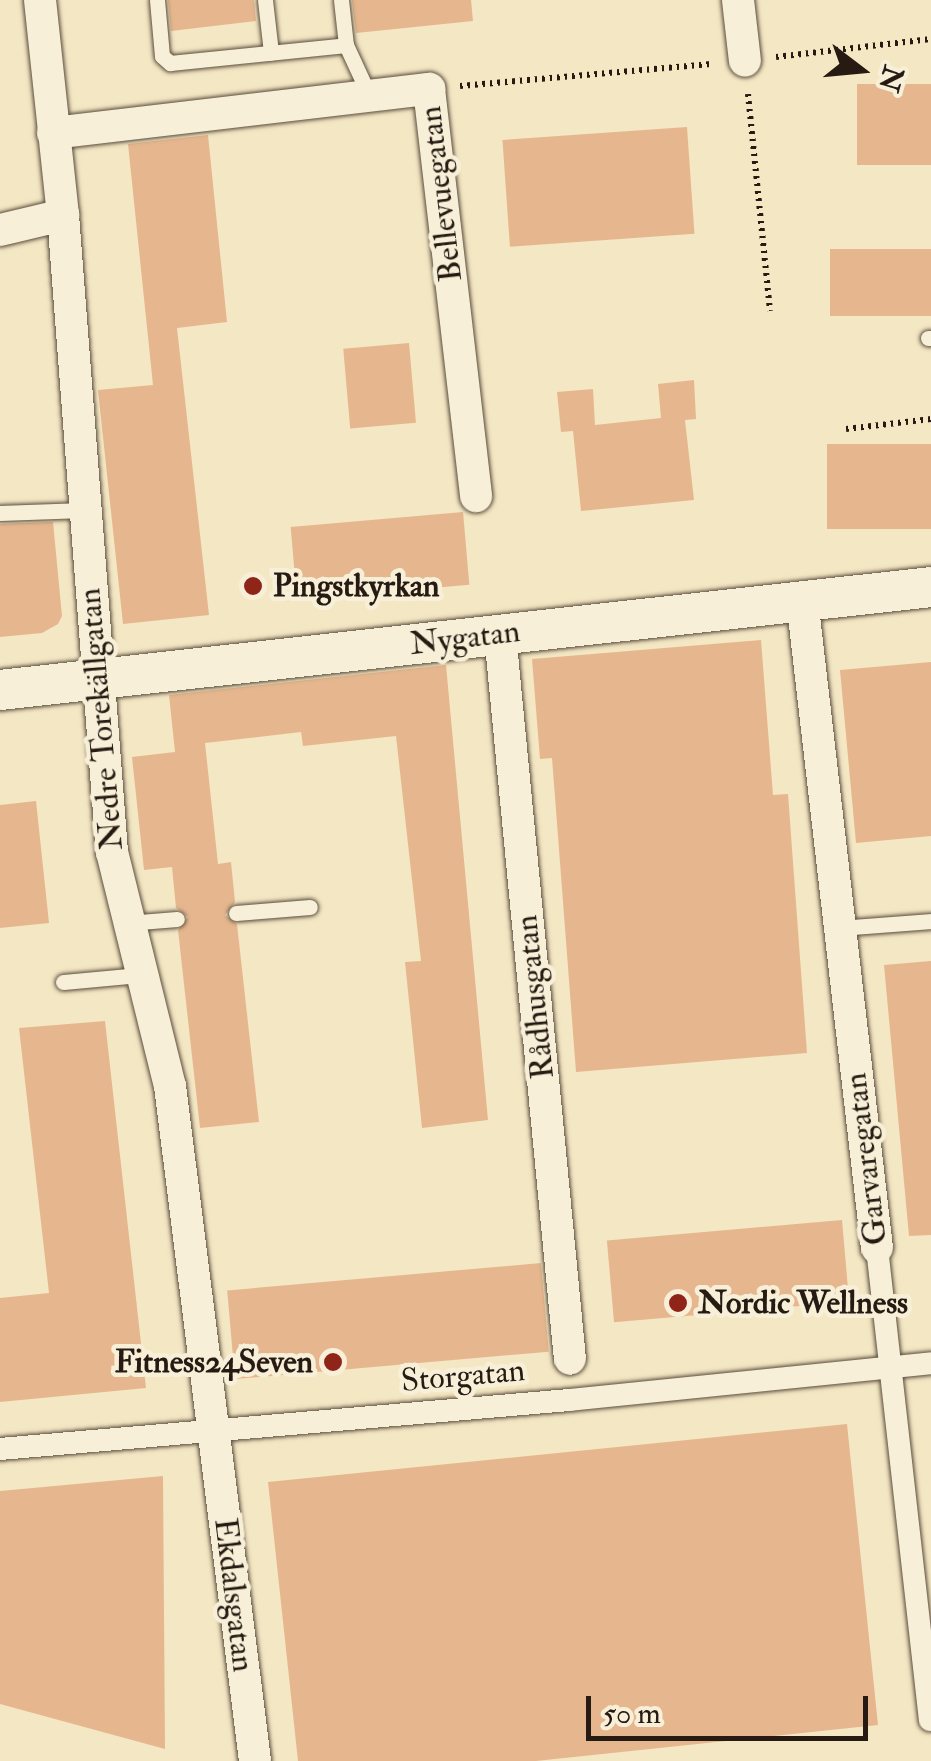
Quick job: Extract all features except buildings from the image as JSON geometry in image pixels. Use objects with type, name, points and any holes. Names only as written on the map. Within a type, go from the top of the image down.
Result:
[{"type":"street","name":"Nedre Torekällgatan","points":[[40,0],[62,216],[95,682],[112,852],[170,1086],[213,1430]]},
{"type":"street","points":[[738,0],[745,61]]},
{"type":"street","name":"Bellevuegatan","points":[[53,134],[429,89],[476,496]]},
{"type":"street","points":[[0,230],[62,216]]},
{"type":"street","name":"Nygatan","points":[[0,690],[931,587]]},
{"type":"street","name":"Garvaregatan","points":[[802,599],[930,1720]]},
{"type":"street","name":"Rådhusgatan","points":[[500,634],[570,1359]]},
{"type":"street","points":[[569,1400],[570,1359]]},
{"type":"street","name":"Storgatan","points":[[0,1449],[569,1400],[931,1363]]},
{"type":"street","name":"Ekdalsgatan","points":[[213,1430],[255,1761]]},
{"type":"lane","points":[[156,0],[162,56],[170,63],[346,45]]},
{"type":"lane","points":[[265,0],[271,52]]},
{"type":"lane","points":[[341,0],[346,45],[369,95]]},
{"type":"lane","points":[[0,513],[84,510]]},
{"type":"lane","points":[[236,913],[310,907]]},
{"type":"lane","points":[[127,923],[177,918]]},
{"type":"lane","points":[[840,928],[931,921]]},
{"type":"lane","points":[[63,982],[140,975]]},
{"type":"path","points":[[429,89],[931,40]]},
{"type":"path","points":[[745,61],[770,311]]},
{"type":"path","points":[[846,429],[931,419]]},
{"type":"place","name":"Pingstkyrkan","points":[[253,586]]},
{"type":"place","name":"Nordic Wellness","points":[[678,1303]]},
{"type":"place","name":"Fitness24Seven","points":[[333,1362]]}]
